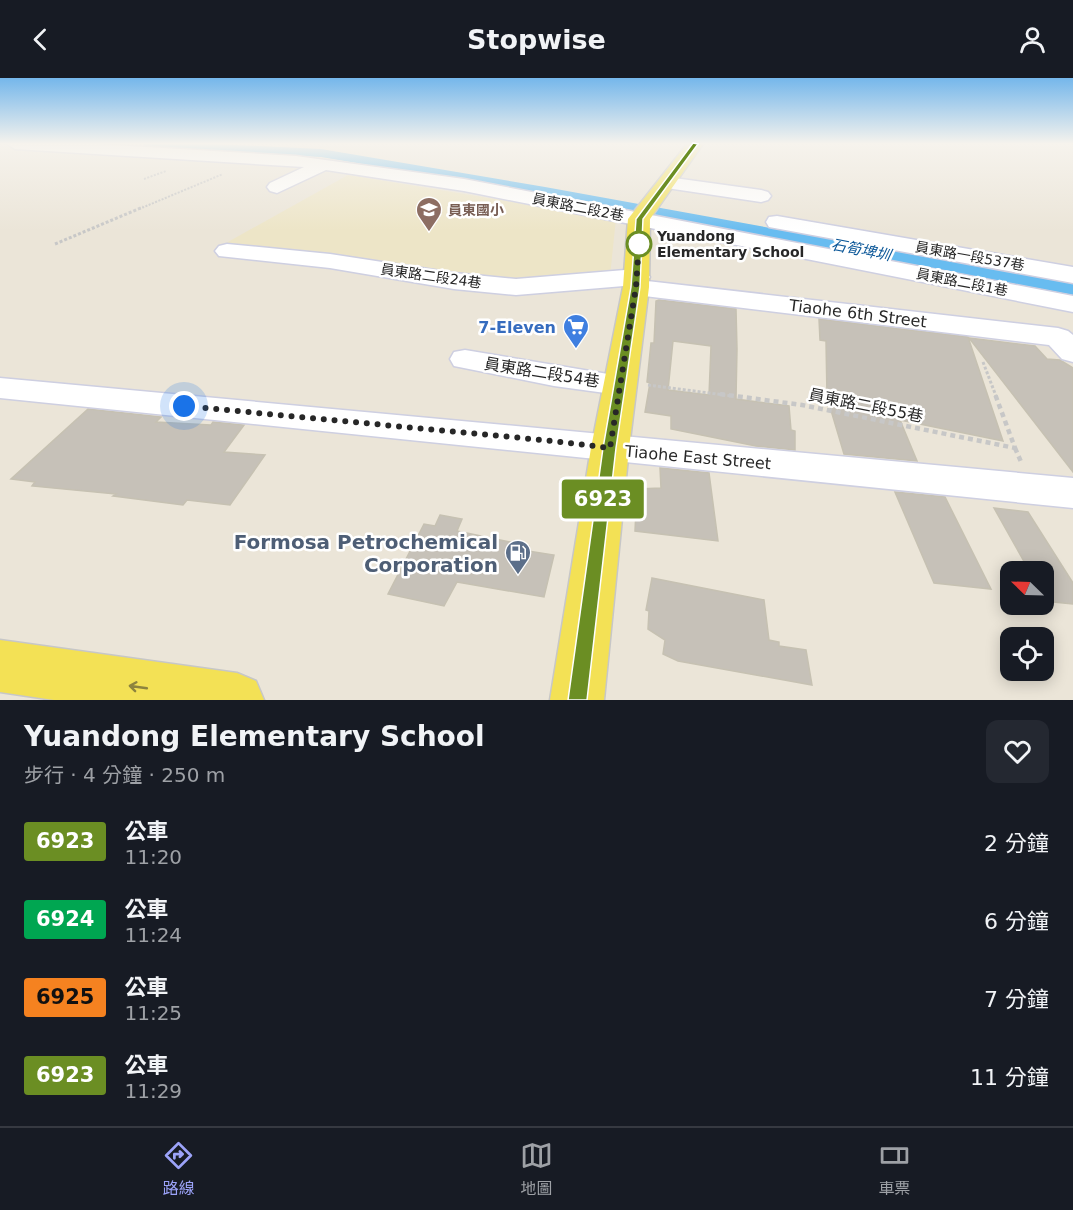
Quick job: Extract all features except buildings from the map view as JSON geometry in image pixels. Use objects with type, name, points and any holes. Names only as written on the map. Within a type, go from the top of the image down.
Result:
[{"type":"main road","points":[[577,700],[610,448],[636,282],[641,206],[667,183],[674,173]]},
{"type":"main road","points":[[0,666],[237,700]]},
{"type":"street","points":[[277,187],[306,173]]},
{"type":"street","name":"員東路二段2巷","points":[[380,173],[641,206]]},
{"type":"street","points":[[476,173],[573,189]]},
{"type":"street","points":[[667,183],[761,196]]},
{"type":"street","points":[[641,206],[700,209]]},
{"type":"street","name":"員東路二段1巷","points":[[641,206],[1073,304]]},
{"type":"street","name":"員東路一段537巷","points":[[758,219],[1073,275]]},
{"type":"street","name":"員東路二段24巷","points":[[227,251],[330,261],[454,281],[516,287],[636,282]]},
{"type":"street","name":"Tiaohe 6th Street","points":[[636,282],[1058,337],[1073,352]]},
{"type":"street","name":"員東路二段54巷","points":[[465,359],[554,376],[620,384]]},
{"type":"street","name":"Tiaohe East Street","points":[[0,388],[1073,493]]},
{"type":"path","points":[[55,244],[224,173]]},
{"type":"path","name":"員東路二段55巷","points":[[620,384],[650,385],[802,405],[1015,448],[982,362]]},
{"type":"shaded area","name":"員東國小","points":[[348,175],[616,219],[610,276],[538,285],[309,252],[219,247]]},
{"type":"waterway","name":"石筍埤圳","points":[[439,173],[1073,289]]},
{"type":"bus line","name":"6923","points":[[577,700],[610,448],[636,287],[639,219],[674,173]]},
{"type":"place","name":"員東國小","points":[[429,233]]},
{"type":"place","name":"Yuandong Elementary School","points":[[639,244]]},
{"type":"place","name":"7-Eleven","points":[[576,350]]},
{"type":"place","name":"Formosa Petrochemical Corporation","points":[[518,576]]},
{"type":"route","points":[[184,406],[610,448],[636,287],[639,242],[639,244]]}]
